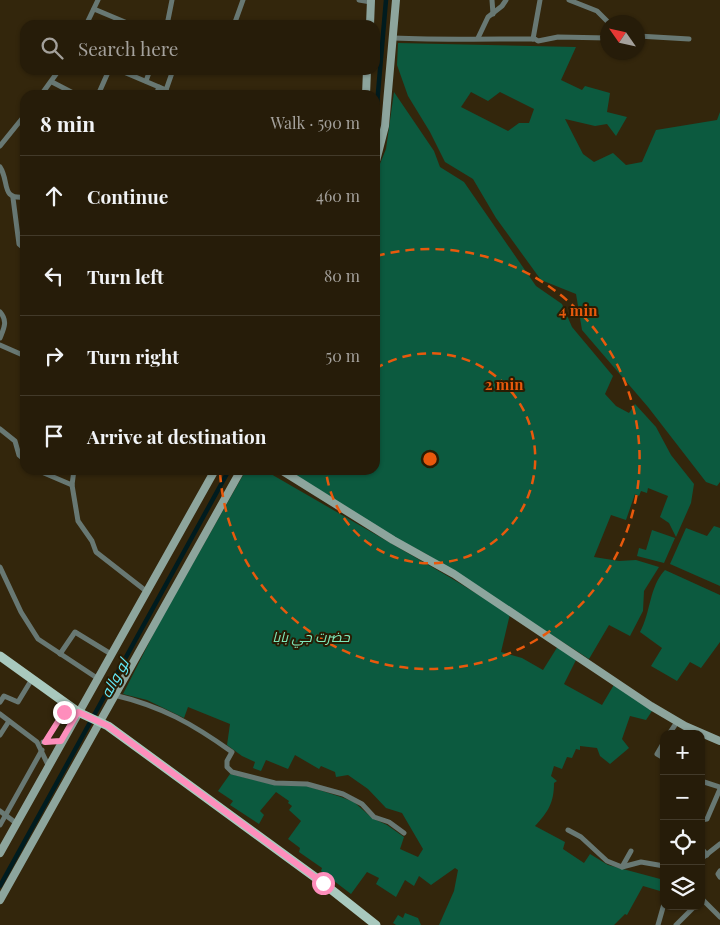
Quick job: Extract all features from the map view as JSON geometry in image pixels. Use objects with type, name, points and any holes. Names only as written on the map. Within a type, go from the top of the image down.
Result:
[{"type":"main road","points":[[0,650],[70,701],[79,712]]},
{"type":"main road","points":[[0,656],[79,712],[108,726],[311,879],[368,925]]},
{"type":"main road","points":[[191,789],[323,883],[376,925]]},
{"type":"street","points":[[89,20],[98,0]]},
{"type":"street","points":[[168,20],[172,0]]},
{"type":"street","points":[[236,20],[243,0]]},
{"type":"street","points":[[359,0],[371,1],[370,20]]},
{"type":"street","points":[[380,146],[385,126],[396,0]]},
{"type":"street","points":[[492,0],[493,14]]},
{"type":"street","points":[[478,38],[488,17],[506,0]]},
{"type":"street","points":[[533,39],[540,0]]},
{"type":"street","points":[[569,0],[595,10],[600,15]]},
{"type":"street","points":[[94,10],[119,20]]},
{"type":"street","points":[[645,36],[689,39]]},
{"type":"street","points":[[393,38],[452,41],[478,38],[533,39],[543,41],[558,37],[600,37]]},
{"type":"street","points":[[45,90],[56,75]]},
{"type":"street","points":[[100,90],[107,75]]},
{"type":"street","points":[[131,75],[164,90]]},
{"type":"street","points":[[146,81],[148,75]]},
{"type":"street","points":[[169,90],[172,75]]},
{"type":"street","points":[[366,90],[367,75]]},
{"type":"street","points":[[52,82],[64,90]]},
{"type":"street","points":[[0,146],[20,124]]},
{"type":"street","points":[[0,167],[4,185],[9,195],[13,198],[20,245]]},
{"type":"street","points":[[13,198],[20,197]]},
{"type":"street","points":[[0,312],[4,316],[5,324],[0,338]]},
{"type":"street","points":[[0,345],[20,354]]},
{"type":"street","points":[[0,429],[15,440],[20,456]]},
{"type":"street","points":[[49,475],[72,485]]},
{"type":"street","points":[[73,475],[72,485],[78,522],[92,541],[96,552],[146,592]]},
{"type":"street","points":[[0,853],[61,741],[212,475]]},
{"type":"street","points":[[0,900],[97,722],[239,475]]},
{"type":"street","points":[[289,475],[393,540],[454,574],[677,722],[720,741]]},
{"type":"street","points":[[0,567],[21,612],[38,639],[97,678]]},
{"type":"street","points":[[60,654],[75,632],[111,654]]},
{"type":"street","points":[[0,702],[4,696],[18,702],[32,679]]},
{"type":"street","points":[[114,695],[147,703],[204,732],[232,752],[227,761],[227,767],[232,772],[274,783],[307,784],[343,794],[362,804],[374,817],[389,822],[404,833]]},
{"type":"street","points":[[45,742],[64,712]]},
{"type":"street","points":[[0,714],[37,742],[48,765]]},
{"type":"street","points":[[0,735],[9,721]]},
{"type":"street","points":[[672,730],[677,722]]},
{"type":"street","points":[[37,742],[61,741]]},
{"type":"street","points":[[0,825],[42,750]]},
{"type":"street","points":[[705,782],[720,788],[707,819],[705,819]]},
{"type":"street","points":[[0,811],[16,823]]},
{"type":"street","points":[[568,830],[581,837],[607,861],[622,867],[641,862],[660,865]]},
{"type":"street","points":[[705,853],[707,855],[720,844]]},
{"type":"street","points":[[622,867],[630,851]]},
{"type":"street","points":[[720,871],[718,874],[720,877]]},
{"type":"street","points":[[705,902],[720,917]]},
{"type":"street","points":[[658,925],[662,910]]},
{"type":"street","points":[[676,925],[691,910]]},
{"type":"green space","points":[[398,43],[576,47],[561,80],[582,90],[585,86],[610,93],[607,112],[627,117],[616,136],[607,124],[595,126],[565,119],[583,154],[594,162],[613,153],[626,165],[642,162],[656,130],[717,120],[720,112],[720,482],[717,486],[706,482],[648,407],[582,330],[576,294],[541,280],[496,218],[473,179],[445,162],[430,132],[408,96],[397,65]],"holes":[[[471,92],[488,101],[500,92],[534,109],[529,123],[519,123],[508,131],[461,107]]]},
{"type":"green space","points":[[394,92],[434,151],[440,167],[464,182],[536,286],[562,304],[572,327],[613,376],[605,394],[616,406],[629,413],[635,404],[656,427],[671,455],[694,484],[691,503],[676,537],[669,523],[660,517],[668,496],[648,488],[647,493],[641,491],[639,496],[635,494],[626,520],[611,515],[594,557],[619,561],[636,560],[659,567],[644,591],[643,611],[630,636],[609,625],[589,659],[428,555],[394,537],[295,475],[380,475],[380,164],[386,149]]},
{"type":"green space","name":"حضرت جي بابا","points":[[243,475],[273,475],[510,614],[501,652],[522,658],[543,670],[558,646],[577,658],[564,684],[602,705],[615,683],[654,708],[646,720],[630,716],[622,739],[629,748],[610,764],[600,756],[597,748],[580,746],[580,750],[576,749],[572,758],[567,757],[562,769],[554,766],[551,776],[557,781],[554,783],[551,802],[547,812],[535,826],[565,842],[563,849],[584,863],[590,854],[608,865],[660,879],[660,891],[643,886],[627,915],[625,914],[614,925],[439,925],[454,891],[458,870],[455,868],[431,885],[419,876],[414,886],[405,880],[396,897],[376,884],[379,878],[367,872],[351,894],[321,871],[322,868],[299,852],[300,848],[288,839],[301,821],[289,810],[292,806],[288,803],[289,801],[276,792],[260,811],[264,815],[259,824],[230,805],[233,801],[218,791],[230,774],[275,785],[307,786],[341,797],[354,802],[372,818],[387,825],[404,837],[400,849],[418,857],[423,849],[402,813],[386,808],[368,789],[348,775],[336,777],[335,772],[321,766],[319,769],[295,755],[288,769],[266,760],[261,771],[253,768],[255,762],[242,756],[227,745],[230,724],[188,707],[184,718],[147,700],[123,694],[158,625]]},
{"type":"green space","points":[[714,526],[720,528],[720,586],[670,564],[686,528],[707,536]]},
{"type":"green space","points":[[652,530],[675,538],[664,563],[637,556],[639,548],[646,550]]},
{"type":"green space","points":[[665,570],[720,595],[720,642],[701,668],[690,662],[677,681],[651,666],[662,648],[640,632],[656,584]]},
{"type":"green space","points":[[405,913],[418,918],[421,925],[396,925],[393,923],[398,915],[403,918]]},
{"type":"waterway","name":"لو واله","points":[[380,70],[386,0]]},
{"type":"waterway","name":"لو واله","points":[[378,90],[380,75]]},
{"type":"waterway","name":"لو واله","points":[[0,886],[226,475]]},
{"type":"route","points":[[64,712],[45,742],[61,741],[78,712],[99,724],[108,726],[323,883]]}]
